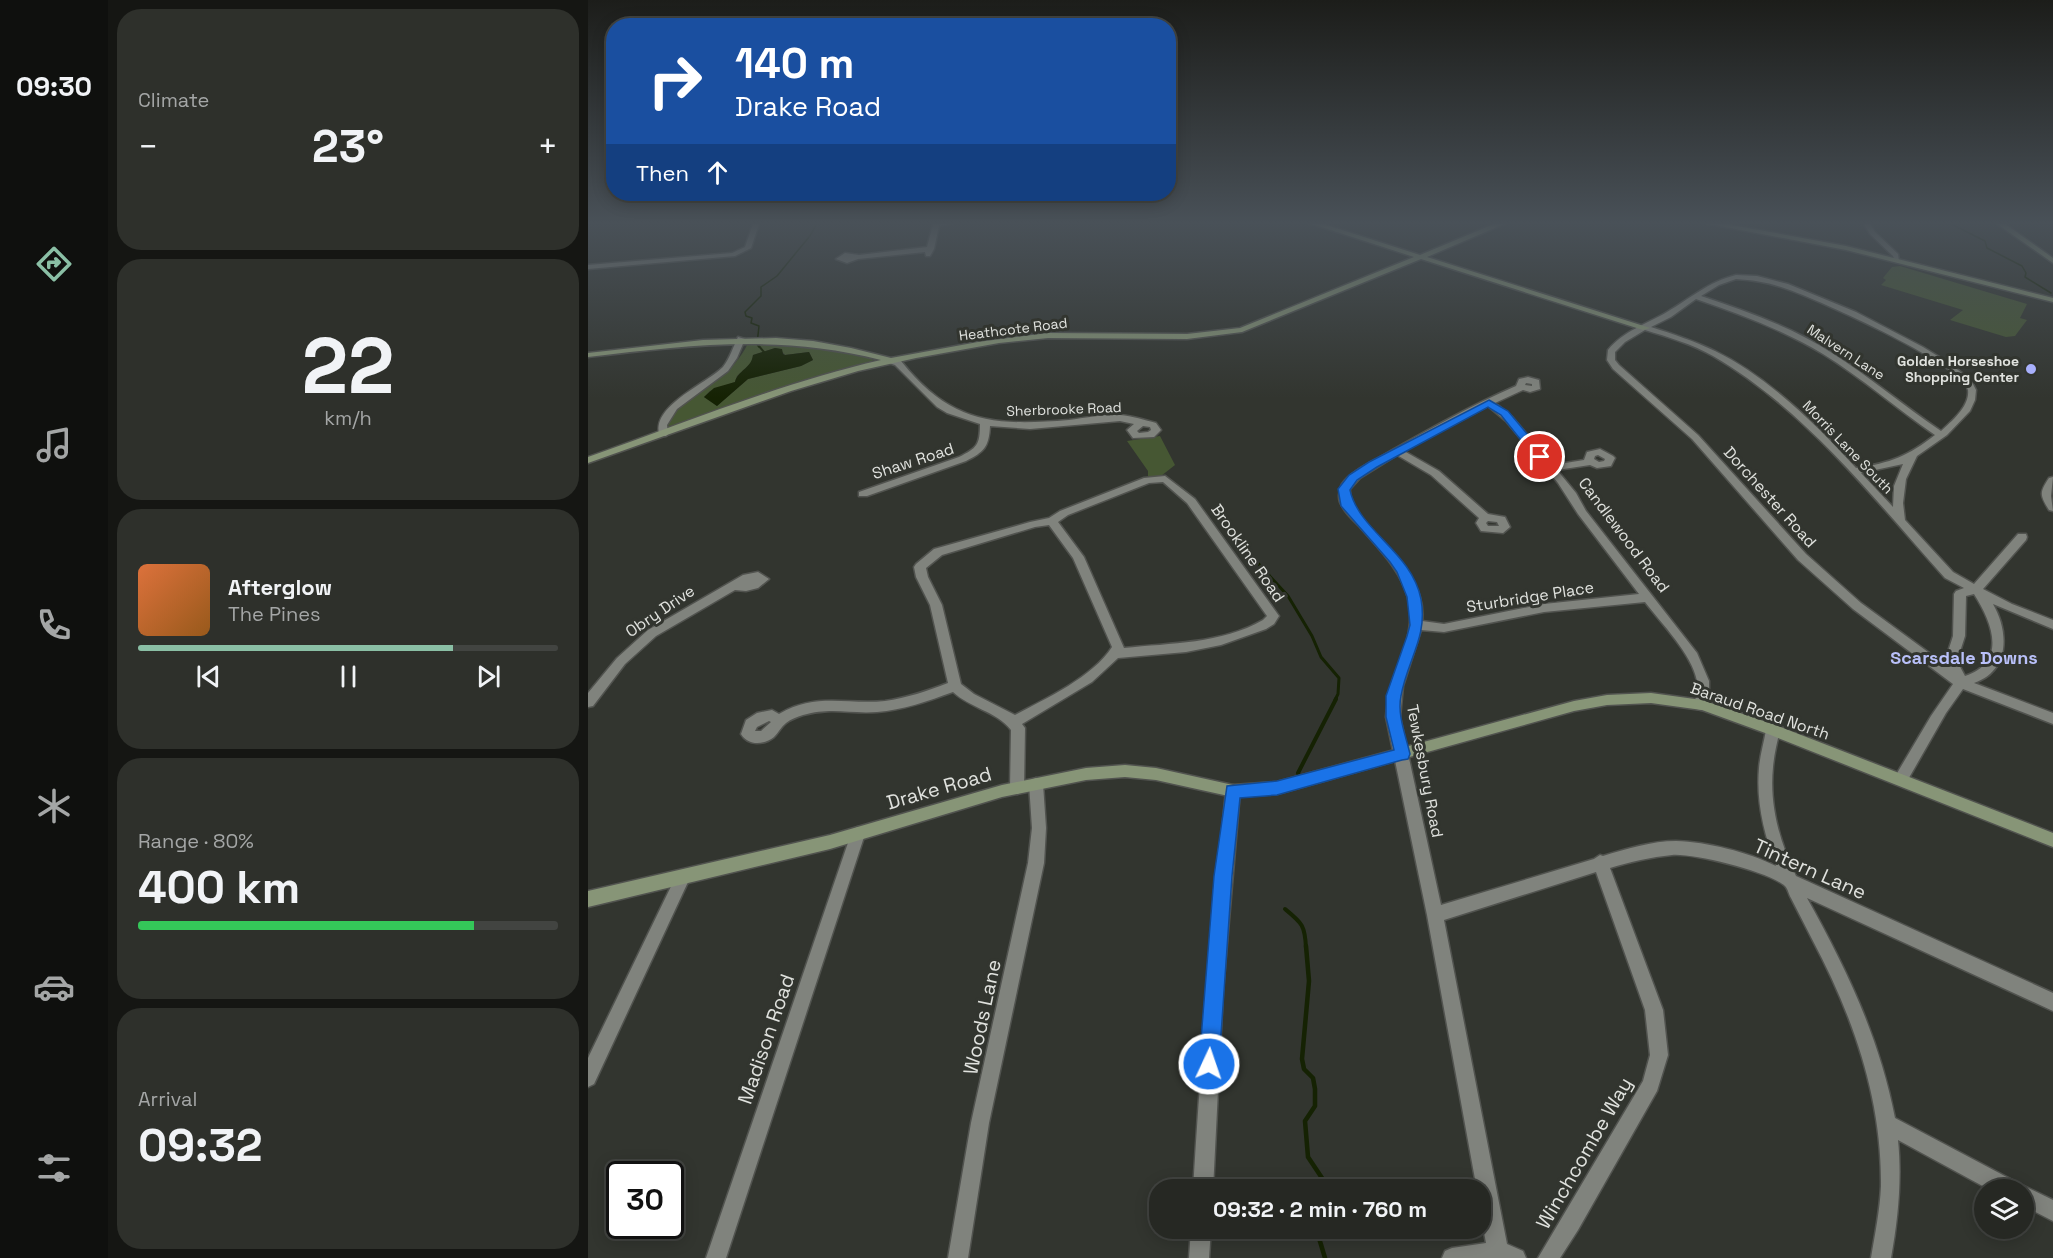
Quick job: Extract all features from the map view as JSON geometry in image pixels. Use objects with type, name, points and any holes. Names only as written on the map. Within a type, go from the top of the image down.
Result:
[{"type":"street","name":"Heathcote Road","points":[[588,460],[834,375],[892,361],[1036,337],[1074,334],[1166,338],[1224,334],[1260,323],[1365,280]]},
{"type":"street","name":"Morris Lane South","points":[[1492,280],[1646,328],[1704,349],[1739,369],[1799,414],[1855,471],[1949,575],[2008,607],[2053,625]]},
{"type":"street","name":"Dorchester Road","points":[[1730,280],[1715,284],[1694,296],[1671,314],[1622,341],[1613,349],[1610,356],[1616,367],[1695,437],[1802,557],[1857,606],[1962,682],[2053,719]]},
{"type":"street","name":"Dorchester Road","points":[[1760,280],[1770,281],[1846,310],[1960,375],[1972,389],[1972,397],[1956,423],[1941,434]]},
{"type":"street","points":[[1974,280],[2053,300]]},
{"type":"street","name":"Malvern Lane","points":[[1694,296],[1761,319],[1798,337],[1852,370],[1941,434]]},
{"type":"street","points":[[663,434],[661,426],[666,414],[724,369],[736,354],[741,339]]},
{"type":"street","name":"Sherbrooke Road","points":[[588,355],[741,339],[818,343],[898,363],[940,405],[950,411],[985,423],[1030,426],[1120,418],[1140,424]]},
{"type":"street","name":"Tewkesbury Road","points":[[1507,1255],[1393,717],[1393,696],[1416,625],[1414,597],[1403,571],[1353,513],[1343,495],[1344,489],[1353,478],[1522,387]]},
{"type":"street","name":"Candlewood Road","points":[[1489,403],[1505,413],[1535,452],[1552,468],[1574,495],[1582,512],[1693,656],[1703,681],[1702,705]]},
{"type":"street","name":"Shaw Road","points":[[863,494],[887,484],[958,463],[973,455],[982,446],[985,423]]},
{"type":"street","points":[[1855,471],[1899,462],[1941,434]]},
{"type":"street","points":[[1399,452],[1435,473],[1485,517]]},
{"type":"street","points":[[1901,522],[1897,508],[1898,490],[1907,464],[1917,452]]},
{"type":"street","points":[[1552,468],[1590,462]]},
{"type":"street","name":"Brookline Road","points":[[1052,521],[1064,513],[1148,480],[1165,479],[1191,501],[1273,614],[1270,621],[1263,625],[1215,644],[1179,649],[1116,652]]},
{"type":"street","points":[[2053,480],[2047,489],[2046,496],[2053,508]]},
{"type":"street","points":[[1014,722],[1060,698],[1116,652],[1117,641],[1093,594],[1078,557],[1052,521],[947,549],[928,558],[920,567],[922,578],[936,605],[955,686],[962,694],[1009,717],[1014,722],[1018,734],[1017,788]]},
{"type":"street","points":[[1962,682],[1951,661],[1959,636],[1962,611],[1960,594],[1975,589],[2022,537]]},
{"type":"street","name":"Obry Drive","points":[[588,702],[621,661],[644,639],[685,612],[735,586]]},
{"type":"street","points":[[1901,779],[1943,708],[1962,682],[1980,676],[1988,670],[1999,644],[1994,615],[1975,589]]},
{"type":"street","name":"Sturbridge Place","points":[[1416,625],[1444,628],[1544,608],[1649,597]]},
{"type":"street","points":[[778,721],[793,713],[818,706],[831,704],[856,707],[884,706],[955,686]]},
{"type":"street","name":"Baraud Road North","points":[[1306,780],[1587,703],[1635,698],[1677,700],[1702,705],[1773,730],[2053,840]]},
{"type":"street","points":[[1773,730],[1764,768],[1764,786],[1775,846],[1789,881],[1845,987],[1857,1015],[1885,1101],[1892,1169],[1881,1258]]},
{"type":"street","name":"Drake Road","points":[[588,899],[858,834],[1017,788],[1086,774],[1125,771],[1156,774],[1233,791],[1277,788],[1306,780]]},
{"type":"street","name":"Woods Lane","points":[[958,1258],[980,1123],[1036,863],[1039,828],[1036,784]]},
{"type":"street","points":[[1204,1179],[1210,1042],[1223,876],[1233,791]]},
{"type":"street","name":"Madison Road","points":[[716,1258],[858,834]]},
{"type":"street","name":"Tintern Lane","points":[[1435,915],[1600,862],[1654,850],[1696,850],[1749,862],[2053,1002]]},
{"type":"street","name":"Winchcombe Way","points":[[1548,1258],[1571,1223],[1651,1085],[1659,1055],[1654,1010],[1600,862]]},
{"type":"street","points":[[588,1078],[683,877]]},
{"type":"street","points":[[1887,1124],[1990,1179]]},
{"type":"street","points":[[2034,1201],[2053,1211]]},
{"type":"street","points":[[1199,1258],[1200,1239]]},
{"type":"street","points":[[1452,1258],[1507,1255]]},
{"type":"shaded area","points":[[1886,280],[1946,280],[2027,304],[2020,318],[2027,320],[2015,336],[2006,337],[1950,320],[1963,310],[1881,285]]},
{"type":"shaded area","points":[[748,343],[824,347],[872,358],[873,361],[821,376],[668,428],[669,417],[674,411],[726,373]],"holes":[[[775,348],[780,349],[785,355],[809,352],[813,360],[801,366],[748,379],[717,406],[704,397],[710,391],[735,382],[737,376],[752,362],[753,355]]]},
{"type":"shaded area","points":[[775,348],[782,349],[785,355],[809,352],[813,360],[801,366],[748,379],[717,406],[704,397],[714,388],[735,382],[752,360],[753,355]]},
{"type":"shaded area","points":[[1160,436],[1175,465],[1161,476],[1148,476],[1148,471],[1127,441]]},
{"type":"waterway","points":[[759,347],[757,344],[759,326],[751,323],[752,318],[746,316],[745,312],[761,296],[761,287],[772,280]]},
{"type":"waterway","points":[[2029,280],[2051,293]]},
{"type":"waterway","points":[[758,345],[764,352]]},
{"type":"waterway","points":[[1231,534],[1232,539],[1244,548],[1288,596],[1312,636],[1321,657],[1339,678],[1338,694],[1335,700]]},
{"type":"waterway","points":[[1298,773],[1336,699]]},
{"type":"waterway","points":[[1285,909],[1302,925],[1306,948]]},
{"type":"waterway","points":[[1306,946],[1309,981],[1302,1059],[1304,1069],[1313,1078],[1315,1106],[1305,1121],[1308,1157],[1323,1179]]},
{"type":"waterway","points":[[1319,1239],[1325,1258]]},
{"type":"place","name":"Golden Horseshoe Shopping Center","points":[[2031,369]]},
{"type":"district","name":"Scarsdale Downs","points":[[1964,657]]},
{"type":"route","points":[[1209,1064],[1223,876],[1233,791],[1248,792],[1277,788],[1402,754],[1393,717],[1393,696],[1414,636],[1416,625],[1414,597],[1395,559],[1347,506],[1343,495],[1347,483],[1373,465],[1489,403],[1505,413],[1540,457]]}]
